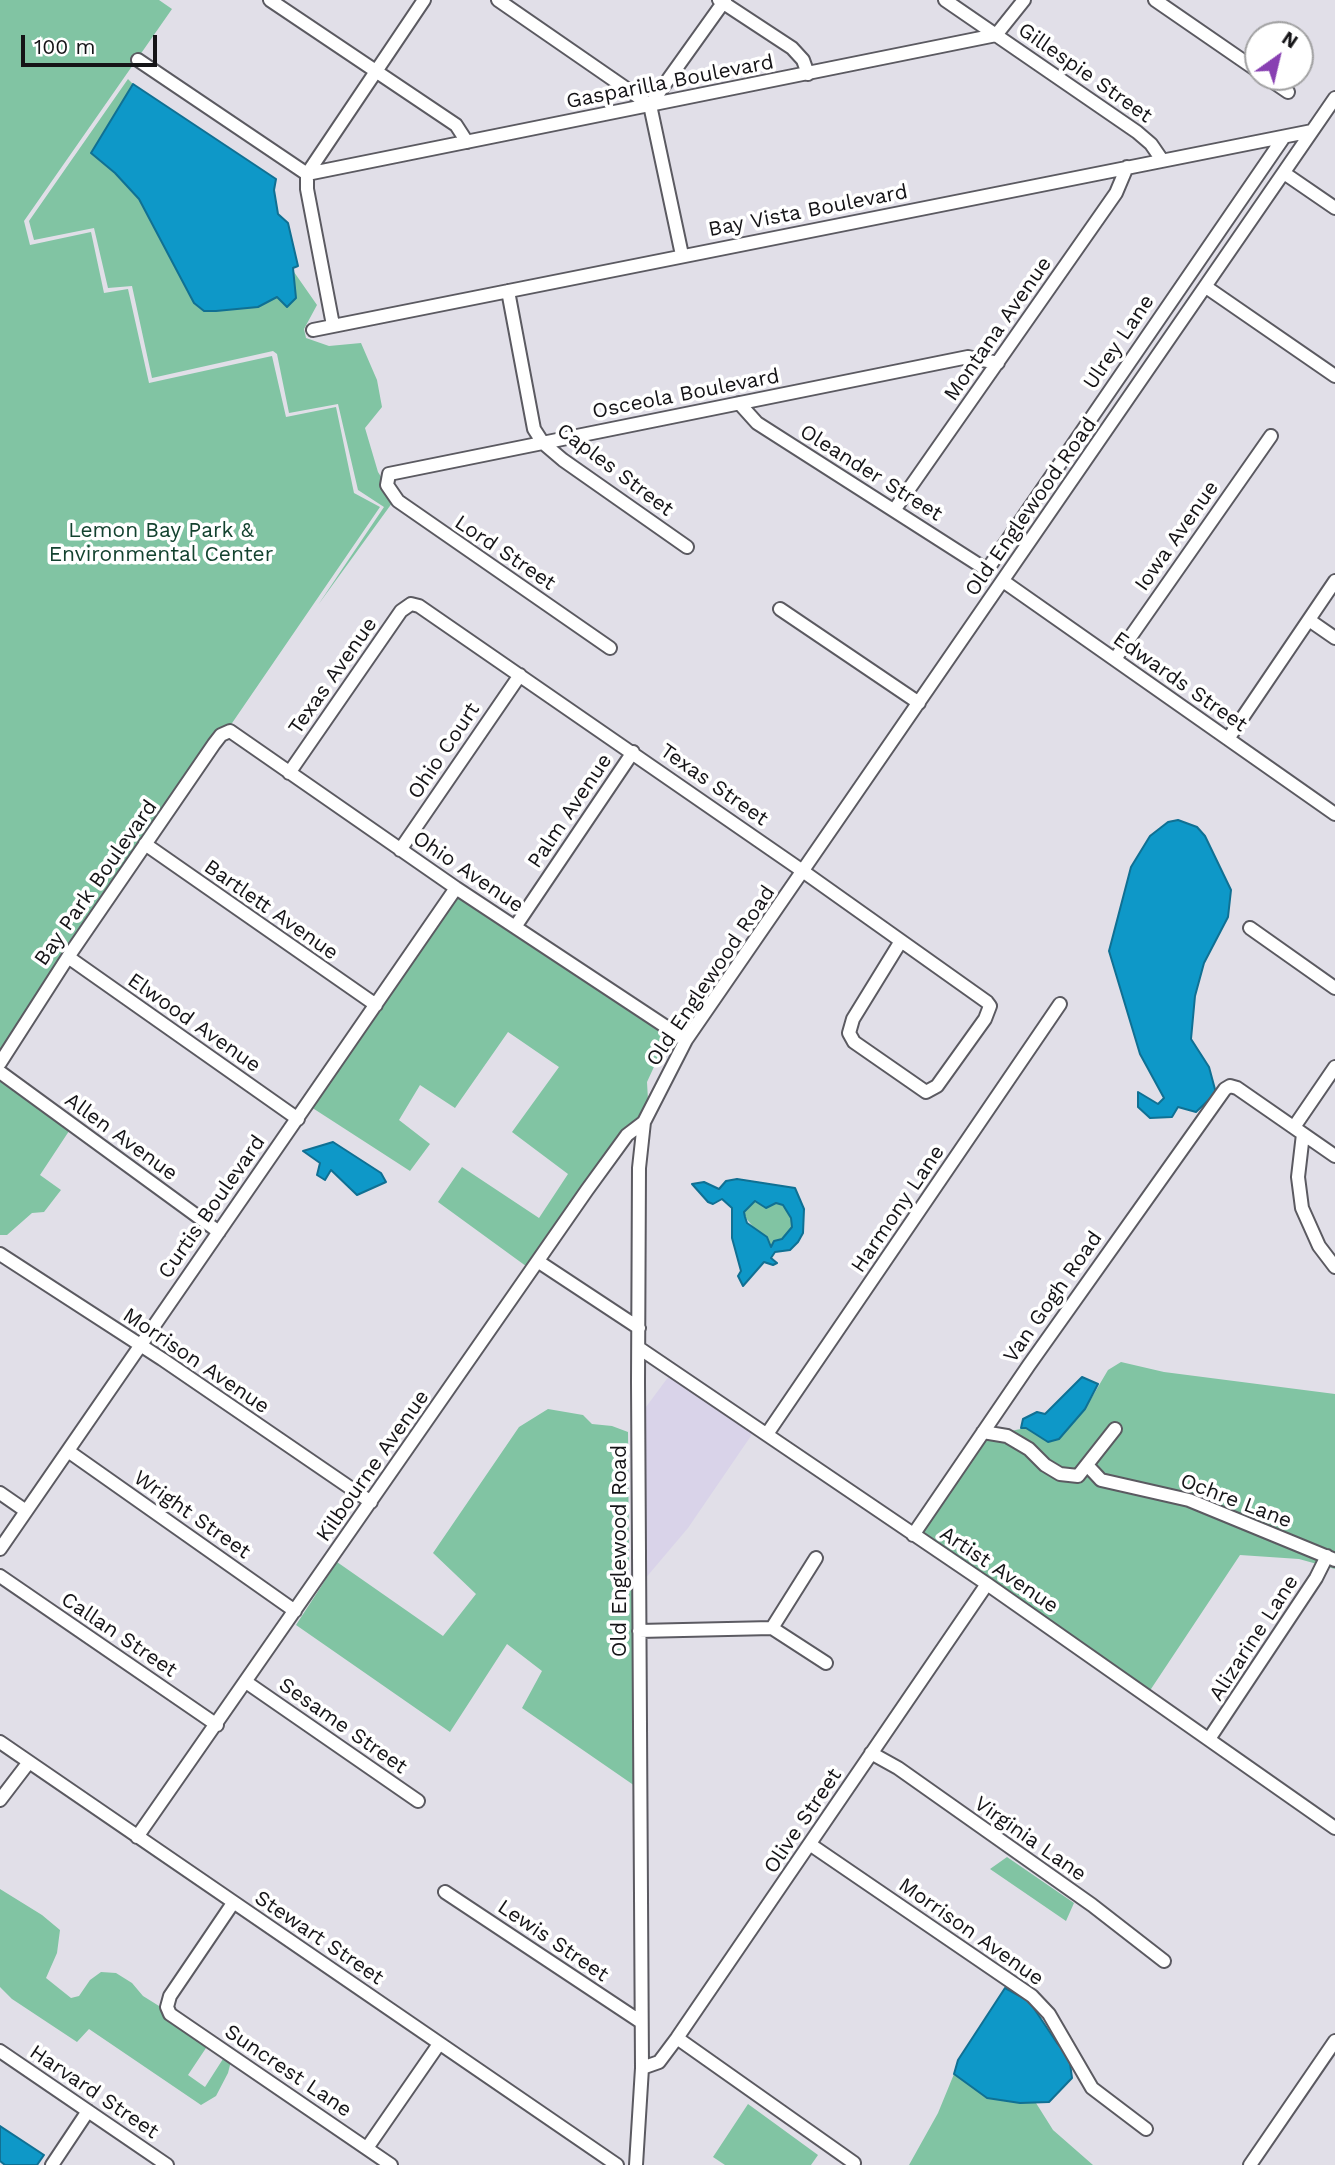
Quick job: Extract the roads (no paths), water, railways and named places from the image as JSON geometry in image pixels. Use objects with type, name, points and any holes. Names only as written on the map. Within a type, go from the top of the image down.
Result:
[{"type":"street","points":[[270,0],[456,125],[467,142]]},
{"type":"street","points":[[333,325],[307,190],[307,174],[424,0]]},
{"type":"street","points":[[498,0],[650,105],[682,255]]},
{"type":"street","name":"Gillespie Street","points":[[945,0],[1137,132],[1151,144],[1162,160]]},
{"type":"street","points":[[996,35],[1024,0]]},
{"type":"street","points":[[1155,0],[1244,61]]},
{"type":"street","points":[[650,105],[722,1],[792,48],[803,60],[808,74]]},
{"type":"street","name":"Gasparilla Boulevard","points":[[307,174],[996,35]]},
{"type":"street","points":[[138,60],[307,174]]},
{"type":"street","name":"Old Englewood Road","points":[[636,2165],[642,2068],[639,1168],[644,1122],[686,1040],[1335,98]]},
{"type":"street","name":"Bay Vista Boulevard","points":[[313,330],[1312,131]]},
{"type":"street","name":"Ulrey Lane","points":[[987,570],[1284,136]]},
{"type":"street","name":"Montana Avenue","points":[[895,509],[1115,193],[1127,167]]},
{"type":"street","points":[[1284,173],[1335,208]]},
{"type":"street","points":[[1206,287],[1335,376]]},
{"type":"street","name":"Caples Street","points":[[508,290],[534,429],[543,443],[687,547]]},
{"type":"street","name":"Osceola Boulevard","points":[[386,482],[389,474],[394,472],[968,357],[999,363]]},
{"type":"street","name":"Oleander Street","points":[[739,403],[757,423],[987,570]]},
{"type":"street","name":"Iowa Avenue","points":[[1115,659],[1271,436]]},
{"type":"street","name":"Lord Street","points":[[386,482],[391,494],[403,506],[610,648]]},
{"type":"street","name":"Edwards Street","points":[[1003,581],[1335,814]]},
{"type":"street","points":[[1228,738],[1335,581]]},
{"type":"street","name":"Texas Street","points":[[411,604],[419,606],[633,752],[901,941],[990,1006],[985,1019],[937,1086],[926,1092],[854,1042],[849,1033],[853,1019],[901,941]]},
{"type":"street","name":"Texas Avenue","points":[[289,773],[401,611],[411,604]]},
{"type":"street","points":[[780,609],[919,703]]},
{"type":"street","points":[[1309,620],[1335,638]]},
{"type":"street","name":"Ohio Court","points":[[400,850],[520,675]]},
{"type":"street","name":"Ohio Avenue","points":[[230,731],[456,888],[686,1040]]},
{"type":"street","name":"Bay Park Boulevard","points":[[0,1063],[68,957],[214,744],[221,735],[230,731]]},
{"type":"street","name":"Palm Avenue","points":[[515,927],[633,752]]},
{"type":"street","name":"Bartlett Avenue","points":[[145,844],[376,1005]]},
{"type":"street","name":"Curtis Boulevard","points":[[0,1549],[456,888]]},
{"type":"street","points":[[1250,928],[1335,988]]},
{"type":"street","name":"Elwood Avenue","points":[[68,957],[298,1119]]},
{"type":"street","name":"Harmony Lane","points":[[767,1434],[1060,1004]]},
{"type":"street","points":[[1335,1067],[1298,1130],[1299,1196],[1312,1233],[1335,1267]]},
{"type":"street","name":"Allen Avenue","points":[[0,1073],[219,1232]]},
{"type":"street","name":"Van Gogh Road","points":[[914,1535],[1151,1191],[1230,1086],[1298,1130]]},
{"type":"street","name":"Kilbourne Avenue","points":[[137,1838],[627,1135],[644,1122]]},
{"type":"street","points":[[1298,1130],[1335,1156]]},
{"type":"street","name":"Morrison Avenue","points":[[0,1254],[140,1345],[371,1502]]},
{"type":"street","points":[[539,1262],[639,1328]]},
{"type":"street","name":"Artist Avenue","points":[[639,1348],[987,1584],[1335,1828]]},
{"type":"street","points":[[983,1432],[1019,1442],[1060,1474],[1078,1476],[1115,1429]]},
{"type":"street","name":"Wright Street","points":[[68,1451],[295,1611]]},
{"type":"street","name":"Ochre Lane","points":[[1087,1465],[1101,1480],[1189,1500],[1331,1558]]},
{"type":"street","points":[[0,1493],[26,1511]]},
{"type":"street","points":[[772,1628],[816,1558]]},
{"type":"street","name":"Alizarine Lane","points":[[1209,1740],[1331,1558]]},
{"type":"street","name":"Callan Street","points":[[0,1576],[216,1725]]},
{"type":"street","name":"Olive Street","points":[[642,2068],[659,2062],[677,2038],[987,1584]]},
{"type":"street","points":[[639,1632],[772,1628],[826,1663]]},
{"type":"street","name":"Sesame Street","points":[[246,1682],[418,1801]]},
{"type":"street","name":"Stewart Street","points":[[0,1742],[617,2165]]},
{"type":"street","name":"Virginia Lane","points":[[871,1753],[1082,1897],[1164,1961]]},
{"type":"street","points":[[0,1800],[29,1762]]},
{"type":"street","name":"Morrison Avenue","points":[[811,1845],[1032,1996],[1049,2014],[1092,2088],[1146,2129]]},
{"type":"street","name":"Lewis Street","points":[[445,1892],[641,2022]]},
{"type":"street","name":"Suncrest Lane","points":[[233,1903],[170,1996],[167,2007],[170,2014],[391,2165]]},
{"type":"street","points":[[677,2038],[854,2163]]},
{"type":"street","points":[[367,2148],[439,2044]]},
{"type":"street","points":[[1250,2165],[1334,2044]]},
{"type":"street","name":"Harvard Street","points":[[0,2051],[167,2165]]},
{"type":"street","points":[[52,2165],[88,2111]]},
{"type":"water","points":[[133,84],[276,179],[274,190],[278,214],[288,223],[298,266],[293,268],[296,298],[287,307],[277,297],[258,307],[216,311],[204,311],[194,303],[139,199],[115,173],[91,153]]},
{"type":"water","points":[[1178,820],[1197,827],[1205,836],[1231,890],[1228,917],[1204,963],[1195,996],[1191,1039],[1209,1067],[1216,1093],[1196,1112],[1178,1107],[1172,1117],[1150,1118],[1138,1107],[1138,1092],[1158,1104],[1164,1098],[1140,1054],[1109,951],[1131,867],[1150,836],[1168,822]]},
{"type":"water","points":[[333,1142],[381,1173],[386,1182],[357,1195],[331,1170],[325,1180],[317,1175],[320,1163],[303,1151]]},
{"type":"water","points":[[737,1179],[795,1188],[804,1209],[803,1233],[798,1242],[790,1250],[775,1252],[771,1258],[777,1263],[773,1265],[764,1262],[743,1286],[738,1276],[741,1271],[732,1238],[732,1208],[722,1199],[713,1204],[708,1202],[692,1184],[704,1182],[719,1189],[726,1181]],"holes":[[[755,1201],[766,1208],[776,1203],[783,1205],[791,1218],[792,1227],[782,1239],[774,1241],[771,1247],[767,1237],[747,1223],[744,1212]]]},
{"type":"water","points":[[1082,1377],[1098,1384],[1085,1409],[1059,1439],[1048,1442],[1026,1428],[1021,1428],[1023,1419],[1037,1412],[1045,1414]]},
{"type":"water","points":[[1005,1988],[1029,2001],[1069,2056],[1072,2078],[1049,2102],[1020,2103],[987,2098],[954,2074],[958,2060]]},
{"type":"water","points":[[0,2126],[44,2155],[37,2165],[5,2165],[0,2161]]},
{"type":"park label","name":"Lemon Bay Park & Environmental Center","points":[[161,543]]}]
